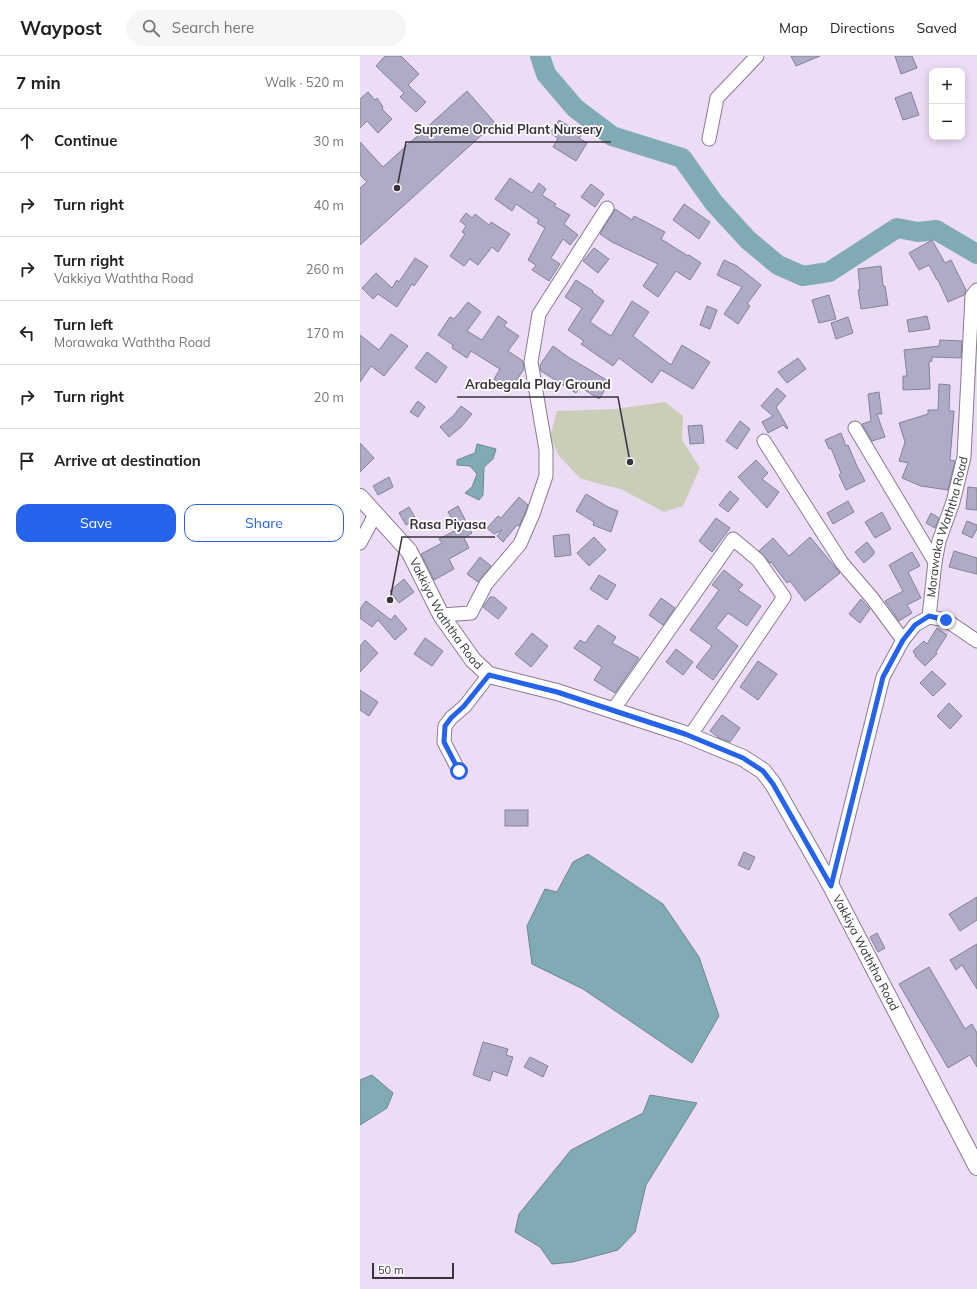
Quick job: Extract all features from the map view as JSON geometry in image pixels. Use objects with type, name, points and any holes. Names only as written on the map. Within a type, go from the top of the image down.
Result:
[{"type":"street","points":[[709,139],[717,98],[757,56]]},
{"type":"street","points":[[441,615],[471,613],[486,584],[520,544],[533,514],[546,476],[546,450],[531,362],[539,314],[607,208]]},
{"type":"street","name":"Morawaka Waththa Road","points":[[929,616],[939,540],[953,502],[964,457],[972,296],[977,290]]},
{"type":"street","points":[[855,428],[935,562]]},
{"type":"street","points":[[764,441],[842,563],[872,598],[903,640]]},
{"type":"street","name":"Vakkiya Waththa Road","points":[[360,497],[409,551],[441,615],[473,660],[489,675],[557,692],[690,736],[743,758],[763,771],[773,784],[831,886],[977,1167]]},
{"type":"street","points":[[360,543],[376,513]]},
{"type":"street","points":[[613,710],[733,540],[758,560],[784,597],[690,736]]},
{"type":"street","points":[[831,886],[883,677],[903,640],[915,625],[929,616],[946,620],[977,641]]},
{"type":"street","points":[[459,771],[444,742],[445,726],[464,706],[489,675]]},
{"type":"shaded area","points":[[665,402],[683,416],[682,440],[700,468],[683,506],[664,512],[621,489],[580,478],[559,456],[550,437],[557,411],[615,409]]},
{"type":"shaded area","points":[[477,444],[496,449],[493,459],[484,467],[483,495],[479,500],[465,493],[472,487],[477,474],[470,466],[457,465],[457,460],[475,453]]},
{"type":"shaded area","points":[[588,854],[663,904],[699,957],[719,1016],[692,1063],[583,989],[532,964],[527,926],[545,889],[557,892],[573,862]]},
{"type":"shaded area","points":[[372,1075],[393,1093],[387,1108],[360,1125],[360,1080]]},
{"type":"shaded area","points":[[650,1095],[697,1103],[646,1185],[635,1232],[618,1250],[573,1262],[552,1264],[540,1247],[515,1232],[519,1214],[571,1150],[643,1113]]},
{"type":"building","points":[[385,56],[401,56],[419,74],[408,85],[426,102],[416,112],[400,97],[404,93],[376,66]]},
{"type":"building","points":[[791,56],[820,56],[796,66]]},
{"type":"building","points":[[895,56],[912,56],[917,68],[901,74]]},
{"type":"building","points":[[467,91],[495,123],[360,245],[360,188],[367,182],[360,175],[360,142],[383,167]]},
{"type":"building","points":[[368,92],[375,100],[377,98],[383,107],[382,109],[392,119],[378,133],[367,121],[360,128],[360,99]]},
{"type":"building","points":[[911,92],[919,115],[903,120],[895,98]]},
{"type":"building","points":[[559,120],[582,134],[579,138],[587,143],[576,161],[553,147],[558,138],[550,133]]},
{"type":"building","points":[[510,178],[532,193],[539,183],[546,189],[542,195],[556,204],[554,206],[570,215],[564,224],[578,235],[570,245],[563,239],[551,258],[560,264],[549,281],[532,270],[536,265],[528,260],[545,228],[537,223],[539,220],[516,204],[512,211],[495,199]]},
{"type":"building","points":[[591,184],[604,194],[595,207],[581,197]]},
{"type":"building","points":[[684,204],[710,222],[699,239],[673,220]]},
{"type":"building","points":[[615,209],[632,220],[634,216],[665,232],[661,239],[701,263],[690,280],[676,271],[658,297],[643,286],[658,264],[612,242],[600,234]]},
{"type":"building","points":[[466,213],[472,218],[475,214],[489,225],[491,222],[510,234],[498,252],[492,247],[478,265],[470,259],[464,266],[450,256],[465,234],[462,232],[466,226],[460,221]]},
{"type":"building","points":[[932,240],[945,263],[951,260],[966,290],[964,295],[948,302],[929,265],[919,270],[909,253]]},
{"type":"building","points":[[594,248],[609,259],[598,273],[583,261]]},
{"type":"building","points":[[415,258],[428,266],[414,286],[412,284],[397,307],[378,294],[373,299],[362,288],[376,273],[392,288],[397,280],[399,282]]},
{"type":"building","points":[[724,260],[737,266],[761,285],[747,304],[750,306],[738,324],[724,314],[742,287],[717,275]]},
{"type":"building","points":[[881,266],[883,286],[885,286],[888,305],[861,309],[858,290],[860,290],[858,269]]},
{"type":"building","points":[[576,280],[593,291],[592,292],[604,301],[590,322],[611,336],[632,301],[649,312],[633,336],[671,365],[682,345],[710,362],[693,389],[661,370],[652,383],[619,358],[613,366],[581,344],[584,341],[568,330],[582,308],[565,297]]},
{"type":"building","points":[[829,295],[836,319],[819,323],[812,300]]},
{"type":"building","points":[[468,302],[481,312],[467,331],[482,340],[498,316],[507,322],[504,326],[519,336],[508,351],[523,361],[524,369],[510,390],[494,379],[500,369],[471,351],[467,358],[452,348],[453,345],[438,335],[450,317],[454,319]]},
{"type":"building","points":[[707,306],[717,310],[710,329],[700,325]]},
{"type":"building","points":[[927,316],[930,329],[909,332],[907,320]]},
{"type":"building","points":[[848,317],[853,333],[836,339],[831,323]]},
{"type":"building","points":[[391,334],[408,346],[384,376],[371,366],[360,382],[360,335],[379,350]]},
{"type":"building","points":[[940,340],[962,341],[961,358],[932,357],[932,361],[929,362],[930,389],[903,390],[903,376],[907,376],[904,350],[939,346]]},
{"type":"building","points":[[553,346],[568,357],[610,382],[599,399],[580,387],[576,393],[541,371],[540,365]]},
{"type":"building","points":[[427,352],[447,367],[436,383],[415,368]]},
{"type":"building","points":[[798,358],[806,369],[787,383],[778,372]]},
{"type":"building","points":[[939,384],[950,385],[949,411],[954,411],[950,460],[955,461],[948,490],[921,486],[902,478],[908,463],[899,461],[905,442],[899,423],[928,414],[928,410],[938,410]]},
{"type":"building","points":[[777,388],[786,396],[776,407],[788,428],[787,429],[783,425],[768,433],[762,422],[773,416],[761,406]]},
{"type":"building","points":[[879,392],[882,414],[877,414],[885,437],[872,441],[862,424],[871,421],[868,394]]},
{"type":"building","points":[[418,401],[425,407],[418,417],[410,412]]},
{"type":"building","points":[[461,406],[472,414],[461,427],[449,437],[440,427],[453,416]]},
{"type":"building","points":[[740,421],[750,429],[737,449],[726,441]]},
{"type":"building","points":[[702,425],[704,443],[690,444],[688,426]]},
{"type":"building","points":[[841,433],[846,446],[848,445],[865,481],[846,490],[839,475],[841,473],[831,448],[829,449],[825,440]]},
{"type":"building","points":[[360,443],[374,458],[360,472]]},
{"type":"building","points":[[756,460],[768,473],[762,479],[779,492],[767,508],[738,477]]},
{"type":"building","points":[[389,477],[393,487],[378,495],[373,486]]},
{"type":"building","points":[[968,487],[977,488],[977,510],[966,509]]},
{"type":"building","points":[[730,491],[739,499],[728,512],[719,505]]},
{"type":"building","points":[[586,494],[618,511],[611,532],[593,525],[594,522],[576,511]]},
{"type":"building","points":[[519,497],[528,505],[526,511],[519,526],[517,525],[503,542],[497,536],[502,530],[494,534],[487,528],[498,516],[501,518]]},
{"type":"building","points":[[848,501],[854,512],[833,524],[827,513]]},
{"type":"building","points":[[458,506],[472,533],[464,538],[469,548],[449,559],[454,569],[434,580],[421,554],[442,543],[439,539],[458,529],[448,512]]},
{"type":"building","points":[[409,507],[416,519],[406,525],[399,513]]},
{"type":"building","points":[[882,512],[891,529],[875,538],[865,522]]},
{"type":"building","points":[[931,513],[939,518],[935,528],[926,523]]},
{"type":"building","points":[[716,518],[730,528],[712,552],[699,541]]},
{"type":"building","points":[[967,521],[977,525],[977,529],[972,538],[962,533]]},
{"type":"building","points":[[569,534],[571,555],[555,557],[553,536]]},
{"type":"building","points":[[594,537],[606,550],[589,566],[577,553]]},
{"type":"building","points":[[810,537],[840,573],[805,601],[790,581],[787,583],[771,562],[770,563],[759,551],[773,538],[789,556]]},
{"type":"building","points":[[867,542],[874,551],[874,554],[864,563],[855,552]]},
{"type":"building","points":[[954,551],[977,558],[977,574],[949,567]]},
{"type":"building","points":[[912,552],[920,566],[908,572],[921,598],[907,605],[912,613],[899,621],[885,601],[903,591],[889,565]]},
{"type":"building","points":[[480,557],[491,566],[478,582],[467,574]]},
{"type":"building","points":[[724,570],[743,585],[738,590],[761,606],[747,626],[728,613],[716,628],[738,646],[713,680],[696,667],[712,646],[690,630],[719,590],[712,585]]},
{"type":"building","points":[[599,575],[616,585],[607,600],[590,589]]},
{"type":"building","points":[[404,579],[414,592],[399,603],[390,591]]},
{"type":"building","points":[[490,597],[494,597],[507,608],[498,619],[483,607]]},
{"type":"building","points":[[661,598],[675,608],[663,625],[649,615]]},
{"type":"building","points":[[861,599],[870,609],[860,623],[849,614]]},
{"type":"building","points":[[366,601],[391,620],[395,615],[407,629],[395,640],[378,620],[372,627],[360,618],[360,609]]},
{"type":"building","points":[[598,625],[616,637],[612,643],[639,658],[615,693],[594,680],[602,667],[574,648],[580,640],[585,643]]},
{"type":"building","points":[[937,628],[947,635],[936,652],[937,654],[925,666],[915,656],[913,651],[924,641],[927,644]]},
{"type":"building","points":[[532,633],[548,646],[531,667],[515,654]]},
{"type":"building","points":[[425,638],[443,651],[432,666],[414,654]]},
{"type":"building","points":[[365,640],[378,653],[360,672],[360,646]]},
{"type":"building","points":[[676,649],[693,662],[683,675],[666,662]]},
{"type":"building","points":[[758,661],[777,674],[758,700],[740,687]]},
{"type":"building","points":[[932,671],[946,684],[933,696],[920,683]]},
{"type":"building","points":[[360,690],[378,702],[369,716],[360,710]]},
{"type":"building","points":[[949,703],[962,716],[950,729],[937,716]]},
{"type":"building","points":[[722,715],[740,728],[730,742],[719,738],[710,731]]},
{"type":"building","points":[[505,810],[528,810],[528,826],[505,826]]},
{"type":"building","points":[[744,852],[755,857],[749,870],[738,865]]},
{"type":"building","points":[[977,897],[977,920],[960,931],[949,914]]},
{"type":"building","points":[[877,933],[885,948],[878,952],[870,937]]},
{"type":"building","points":[[977,944],[977,989],[962,965],[956,970],[950,960]]},
{"type":"building","points":[[929,967],[965,1029],[972,1024],[977,1033],[977,1067],[970,1055],[948,1068],[899,984]]},
{"type":"building","points":[[483,1042],[508,1049],[506,1055],[513,1057],[507,1076],[493,1071],[490,1081],[473,1075]]},
{"type":"building","points":[[530,1057],[548,1066],[543,1077],[524,1067]]},
{"type":"waterway","points":[[540,56],[546,74],[575,108],[612,136],[682,158],[714,203],[748,240],[778,265],[803,276],[829,272],[897,228],[918,232],[936,230],[977,254]]},
{"type":"place","name":"Supreme Orchid Plant Nursery","points":[[397,188]]},
{"type":"place","name":"Arabegala Play Ground","points":[[630,462]]},
{"type":"place","name":"Rasa Piyasa","points":[[390,600]]},
{"type":"route","points":[[459,771],[444,742],[445,726],[464,706],[489,675],[557,692],[685,734],[743,758],[763,771],[773,784],[831,886],[883,677],[903,640],[915,625],[929,616],[946,620]]}]
